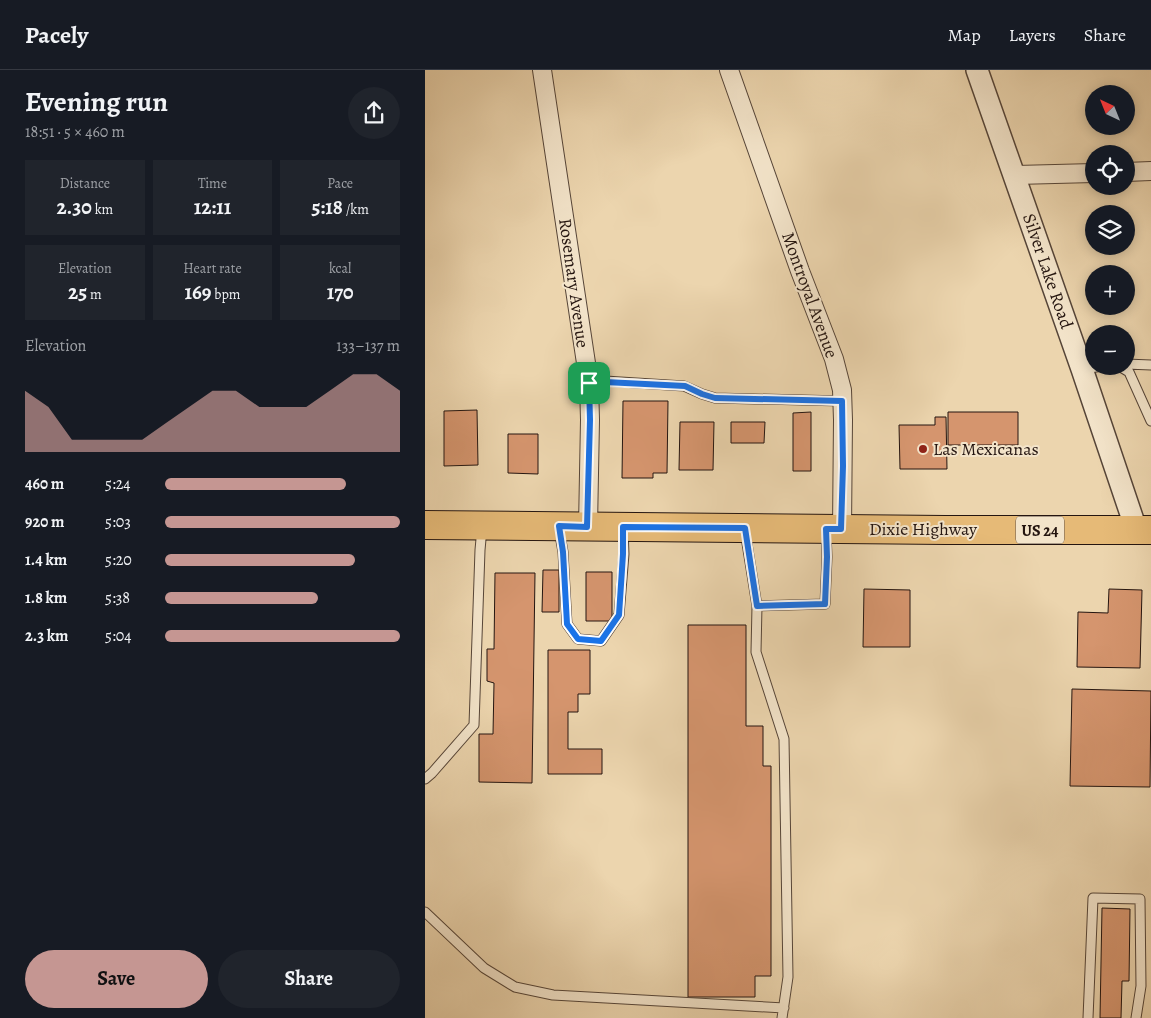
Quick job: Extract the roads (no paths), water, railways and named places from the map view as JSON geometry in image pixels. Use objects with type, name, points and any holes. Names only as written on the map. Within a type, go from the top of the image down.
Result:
[{"type":"main road","name":"Dixie Highway","points":[[425,525],[1143,530]]},
{"type":"street","name":"Rosemary Avenue","points":[[542,70],[589,383],[590,420],[587,527]]},
{"type":"street","name":"Montroyal Avenue","points":[[729,70],[794,254],[834,359],[842,401],[843,466],[834,529]]},
{"type":"street","name":"Silver Lake Road","points":[[977,70],[1014,175],[1085,348]]},
{"type":"street","points":[[1135,172],[1151,172]]},
{"type":"street","points":[[1014,175],[1085,173]]},
{"type":"street","name":"Silver Lake Road","points":[[1095,375],[1143,530]]},
{"type":"lane","points":[[1135,364],[1151,365]]},
{"type":"lane","points":[[1130,375],[1151,421]]},
{"type":"lane","points":[[589,383],[685,386],[715,398],[842,401]]},
{"type":"lane","points":[[425,779],[433,773],[474,726],[482,525]]},
{"type":"lane","points":[[559,526],[563,552],[567,624],[578,639],[601,641],[619,615],[623,527]]},
{"type":"lane","points":[[745,528],[757,606],[756,652],[784,739],[788,978],[782,1018]]},
{"type":"lane","points":[[757,606],[825,604],[827,557],[834,529]]},
{"type":"lane","points":[[1088,1018],[1093,898],[1140,899],[1141,986],[1136,1018]]},
{"type":"lane","points":[[425,912],[484,968],[515,987],[553,995],[784,1008]]},
{"type":"place","name":"Las Mexicanas","points":[[923,449]]}]
